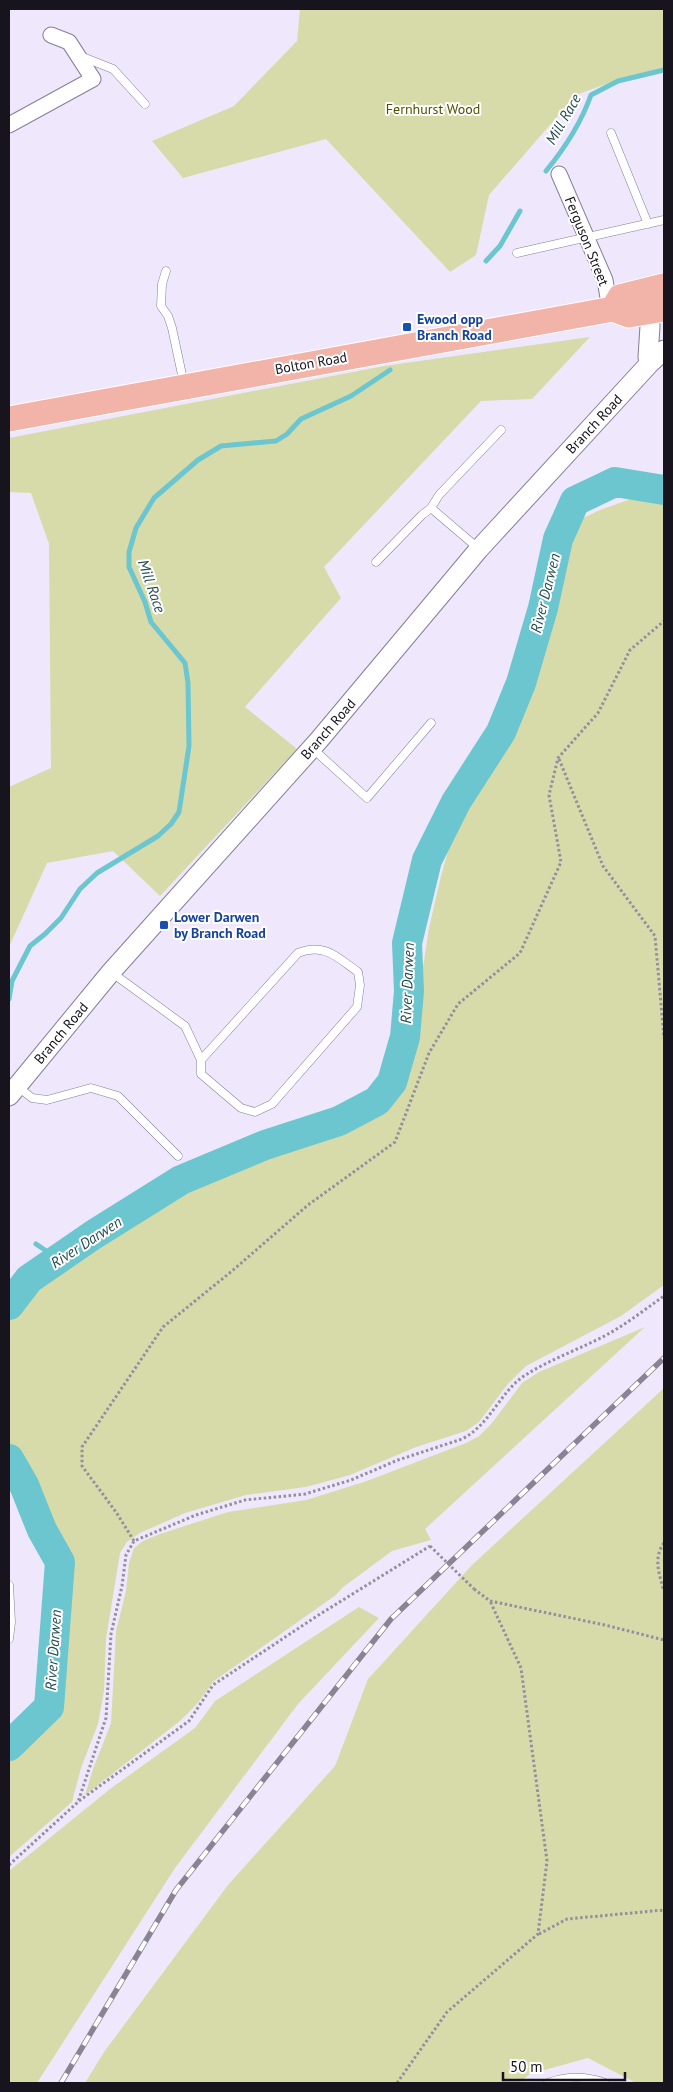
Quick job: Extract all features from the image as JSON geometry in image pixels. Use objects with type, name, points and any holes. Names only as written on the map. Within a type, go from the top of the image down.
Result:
[{"type":"highway","name":"Bolton Road","points":[[9,419],[611,309],[629,315],[656,299]]},
{"type":"street","points":[[9,125],[93,79],[69,42],[50,35]]},
{"type":"street","name":"Ferguson Street","points":[[559,174],[605,280],[611,309]]},
{"type":"street","points":[[650,363],[648,357],[656,299]]},
{"type":"street","name":"Branch Road","points":[[13,1091],[111,972],[312,748],[479,549],[664,350]]},
{"type":"lane","points":[[77,55],[113,69],[145,104]]},
{"type":"lane","points":[[611,132],[648,224]]},
{"type":"lane","points":[[517,253],[664,220]]},
{"type":"lane","points":[[166,271],[162,284],[160,306],[168,316],[172,328],[184,386]]},
{"type":"lane","points":[[376,562],[431,508],[439,495],[501,430]]},
{"type":"lane","points":[[431,508],[479,549]]},
{"type":"lane","points":[[312,748],[367,798],[431,723]]},
{"type":"lane","points":[[111,972],[185,1026],[201,1060],[201,1074],[241,1108],[256,1112],[272,1104],[357,1007],[360,985],[358,972],[331,953],[309,948],[298,953],[201,1060]]},
{"type":"lane","points":[[13,1091],[32,1098],[47,1100],[92,1088],[118,1096],[178,1156]]},
{"type":"lane","points":[[9,1585],[12,1622],[9,1638]]},
{"type":"lane","points":[[548,2083],[555,2080],[581,2077],[595,2079],[604,2083]]},
{"type":"path","points":[[134,1541],[116,1512],[82,1466],[82,1447],[163,1327],[232,1271],[308,1205],[395,1142],[429,1053],[458,1004],[520,952],[561,862],[549,795],[558,758],[598,713],[630,650],[664,621]]},
{"type":"path","points":[[558,758],[603,866],[655,936],[664,1038]]},
{"type":"path","points":[[78,1802],[106,1718],[111,1634],[122,1586],[126,1555],[134,1541],[187,1519],[237,1502],[305,1494],[351,1480],[398,1460],[462,1439],[481,1426],[496,1405],[523,1377],[611,1332],[664,1296]]},
{"type":"path","points":[[664,1543],[658,1551],[658,1571],[664,1591]]},
{"type":"path","points":[[9,1865],[78,1802],[190,1720],[213,1685],[317,1616],[430,1546],[490,1602],[521,1668],[546,1861],[538,1934]]},
{"type":"path","points":[[490,1602],[605,1625],[664,1640]]},
{"type":"path","points":[[397,2083],[447,2012],[538,1934],[567,1919],[664,1910]]},
{"type":"green space","name":"Fernhurst Wood","points":[[300,9],[664,9],[664,70],[628,76],[576,95],[489,195],[476,255],[450,272],[326,139],[183,178],[152,141],[234,106],[297,41]]},
{"type":"green space","points":[[590,337],[532,399],[481,401],[324,567],[341,598],[245,707],[297,749],[160,896],[113,851],[47,863],[9,947],[9,787],[51,768],[49,544],[31,493],[9,492],[9,438],[384,366]]},
{"type":"green space","points":[[642,495],[664,500],[664,1285],[621,1316],[526,1366],[507,1385],[479,1422],[466,1431],[416,1447],[350,1475],[306,1487],[246,1495],[185,1513],[140,1533],[127,1542],[120,1553],[106,1639],[104,1691],[98,1724],[81,1768],[72,1802],[9,1857],[9,1752],[53,1709],[65,1562],[9,1448],[9,1313],[24,1297],[189,1184],[331,1133],[373,1111],[394,1088],[409,1057],[429,928],[452,836],[517,729],[536,678],[559,577],[577,521],[600,510]]},
{"type":"green space","points":[[645,1327],[425,1529],[431,1540],[392,1551],[342,1588],[336,1595],[214,1681],[197,1704],[180,1721],[85,1795],[111,1723],[116,1631],[126,1591],[129,1563],[134,1548],[143,1541],[160,1534],[228,1512],[306,1500],[364,1482],[466,1443],[479,1436],[492,1423],[522,1383],[539,1372]]},
{"type":"green space","points":[[664,1388],[664,2083],[636,2083],[588,2058],[530,2074],[519,2083],[85,2083],[104,2052],[228,1885],[335,1766],[368,1679],[472,1565]]},
{"type":"green space","points":[[359,1607],[379,1618],[298,1704],[175,1868],[37,2083],[9,2083],[9,1871],[110,1789],[195,1728],[215,1701]]},
{"type":"waterway","name":"Mill Race","points":[[546,171],[572,135],[591,95],[618,81],[664,70]]},
{"type":"waterway","name":"Mill Race","points":[[486,261],[500,246],[520,211]]},
{"type":"waterway","name":"Mill Race","points":[[9,999],[12,981],[30,946],[61,918],[80,889],[97,873],[158,836],[171,824],[179,812],[189,746],[188,683],[185,663],[151,622],[145,602],[129,567],[129,552],[136,528],[154,498],[198,460],[221,446],[276,441],[287,434],[301,419],[351,396],[390,370]]},
{"type":"waterway","name":"River Darwen","points":[[9,1305],[29,1279],[93,1235],[181,1180],[265,1145],[339,1121],[377,1101],[392,1082],[405,1037],[409,991],[407,943],[427,860],[456,802],[501,732],[521,683],[543,608],[558,539],[575,501],[615,482],[664,490]]},
{"type":"waterway","points":[[36,1244],[58,1259]]},
{"type":"waterway","name":"River Darwen","points":[[9,1459],[24,1485],[42,1530],[60,1562],[49,1707],[9,1746]]},
{"type":"railway","points":[[61,2083],[176,1890],[391,1619],[664,1358]]},
{"type":"place","name":"Ewood opp Branch Road","points":[[407,327]]},
{"type":"place","name":"Lower Darwen by Branch Road","points":[[164,925]]}]
